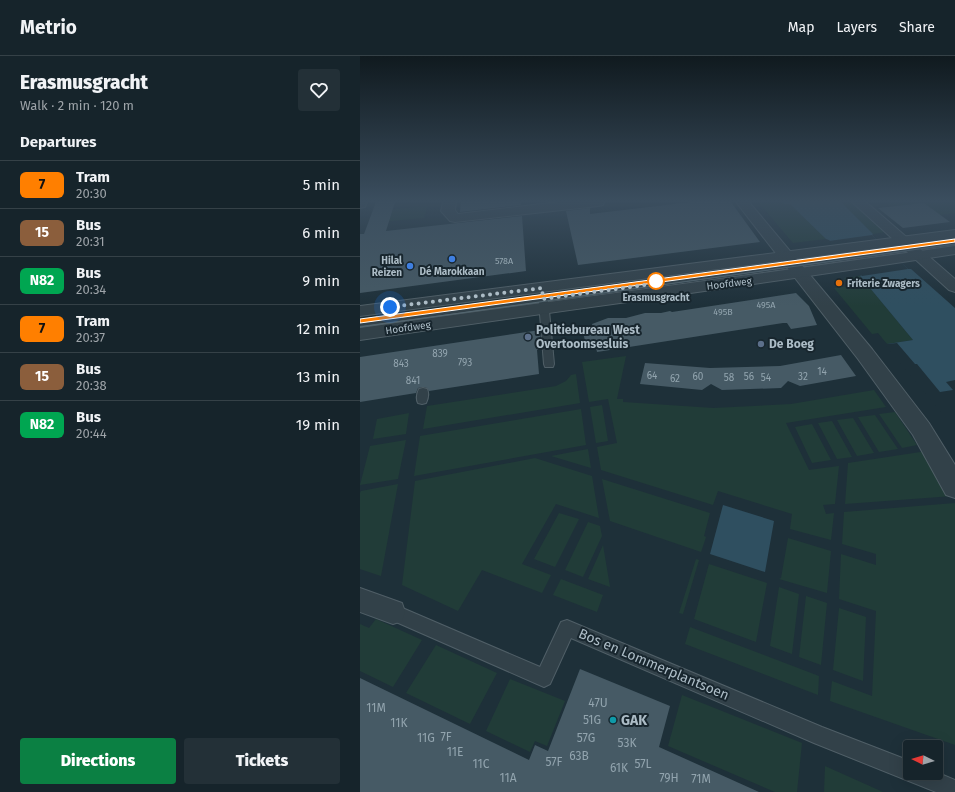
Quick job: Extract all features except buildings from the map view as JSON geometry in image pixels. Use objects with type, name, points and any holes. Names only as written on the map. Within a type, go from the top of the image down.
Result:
[{"type":"street","points":[[770,236],[865,354],[921,429],[955,486]]},
{"type":"street","points":[[894,236],[955,287]]},
{"type":"street","name":"Hoofdweg","points":[[790,261],[844,257],[885,247],[909,250],[948,236]]},
{"type":"street","name":"Hoofdweg","points":[[360,334],[543,298],[790,261],[909,250],[955,250]]},
{"type":"street","name":"Hoofdweg","points":[[360,311],[543,298]]},
{"type":"street","name":"Bos en Lommerplantsoen","points":[[360,600],[393,612]]},
{"type":"lane","name":"Hoofdweg","points":[[909,250],[955,242]]},
{"type":"lane","name":"Hoofdweg","points":[[360,323],[543,298]]},
{"type":"lane","points":[[543,298],[549,364]]},
{"type":"lane","name":"Bos en Lommerplantsoen","points":[[393,612],[544,678],[566,628],[903,768]]},
{"type":"lane","points":[[931,780],[955,790]]},
{"type":"green space","points":[[787,236],[824,236],[826,239],[793,243]]},
{"type":"green space","points":[[860,276],[913,340],[887,344],[878,333],[872,334],[834,288],[850,286],[844,278]]},
{"type":"green space","points":[[626,356],[617,399],[623,399],[623,402],[713,408],[791,404],[874,390],[886,407],[786,423],[809,470],[839,466],[835,504],[823,505],[826,514],[834,513],[831,540],[790,529],[792,514],[718,491],[713,505],[601,470],[597,447],[617,443],[608,399],[589,402],[582,362]]},
{"type":"green space","points":[[576,374],[580,403],[423,429],[427,406],[556,386],[566,381],[571,375]]},
{"type":"green space","points":[[602,405],[608,441],[596,443],[590,407]]},
{"type":"green space","points":[[581,409],[586,445],[414,476],[420,436]]},
{"type":"green space","points":[[895,412],[917,445],[902,448],[879,414]]},
{"type":"green space","points":[[409,413],[406,434],[373,439],[377,419]]},
{"type":"green space","points":[[875,415],[898,449],[879,452],[858,417]]},
{"type":"green space","points":[[853,418],[874,453],[857,456],[837,420]]},
{"type":"green space","points":[[832,421],[852,457],[837,459],[818,423]]},
{"type":"green space","points":[[812,424],[831,460],[812,463],[795,427]]},
{"type":"green space","points":[[406,440],[398,479],[360,485],[370,446]]},
{"type":"green space","points":[[588,449],[591,468],[551,456]]},
{"type":"green space","points":[[927,451],[953,496],[845,504],[848,463]]},
{"type":"green space","points":[[535,458],[592,476],[599,518],[556,504],[522,564],[551,575],[542,593],[482,570],[458,611],[402,585],[415,481]]},
{"type":"green space","points":[[602,479],[710,513],[704,536],[706,537],[701,552],[610,521]]},
{"type":"green space","points":[[398,484],[381,576],[360,569],[360,493],[361,491]]},
{"type":"green space","points":[[955,503],[955,745],[830,701],[832,681],[872,696],[876,611],[839,599],[841,554],[876,565],[876,554],[842,544],[844,512]]},
{"type":"green space","points":[[559,513],[579,519],[555,567],[534,559]]},
{"type":"green space","points":[[588,522],[600,526],[602,536],[583,577],[565,570]]},
{"type":"green space","points":[[788,538],[831,551],[827,593],[779,579],[781,578]]},
{"type":"green space","points":[[603,545],[610,587],[588,579]]},
{"type":"green space","points":[[696,559],[699,560],[683,614],[679,613]]},
{"type":"green space","points":[[709,564],[767,583],[756,642],[694,619]]},
{"type":"green space","points":[[561,579],[603,595],[597,612],[553,595]]},
{"type":"green space","points":[[779,587],[799,594],[792,654],[770,646]]},
{"type":"green space","points":[[806,596],[827,603],[821,665],[799,657]]},
{"type":"green space","points":[[839,608],[866,617],[863,681],[833,670]]},
{"type":"green space","points":[[376,619],[422,640],[393,687],[360,671],[360,624],[369,628]]},
{"type":"green space","points":[[690,627],[819,676],[818,695],[685,644]]},
{"type":"green space","points":[[436,645],[497,673],[470,724],[406,693]]},
{"type":"green space","points":[[510,679],[565,701],[547,746],[535,741],[530,752],[486,731]]},
{"type":"green space","points":[[682,695],[802,743],[797,792],[775,792],[668,746]]},
{"type":"green space","points":[[825,766],[883,792],[824,792]]},
{"type":"water","points":[[823,236],[873,236],[908,269],[911,269],[955,308],[955,427],[887,344],[913,340],[860,276],[862,275],[829,240]]},
{"type":"water","points":[[723,505],[774,521],[765,572],[710,554]]},
{"type":"pier","points":[[873,236],[908,269],[862,276],[829,241]]},
{"type":"pier","points":[[886,343],[897,343],[940,392],[953,390],[946,382],[955,380],[955,429],[886,346]]},
{"type":"tram line","name":"7","points":[[360,321],[955,241]]},
{"type":"tram line","points":[[360,327],[955,244]]},
{"type":"place","name":"Dé Marokkaan","points":[[452,259]]},
{"type":"place","name":"Hilal Reizen","points":[[410,266]]},
{"type":"place","name":"Erasmusgracht","points":[[656,281]]},
{"type":"place","name":"Friterie Zwagers","points":[[839,283]]},
{"type":"place","name":"Politiebureau West Overtoomsesluis","points":[[528,337]]},
{"type":"place","name":"De Boeg","points":[[761,344]]},
{"type":"place","name":"GAK","points":[[613,720]]},
{"type":"route","points":[[390,307],[542,288],[543,299],[658,283],[656,281]]}]
